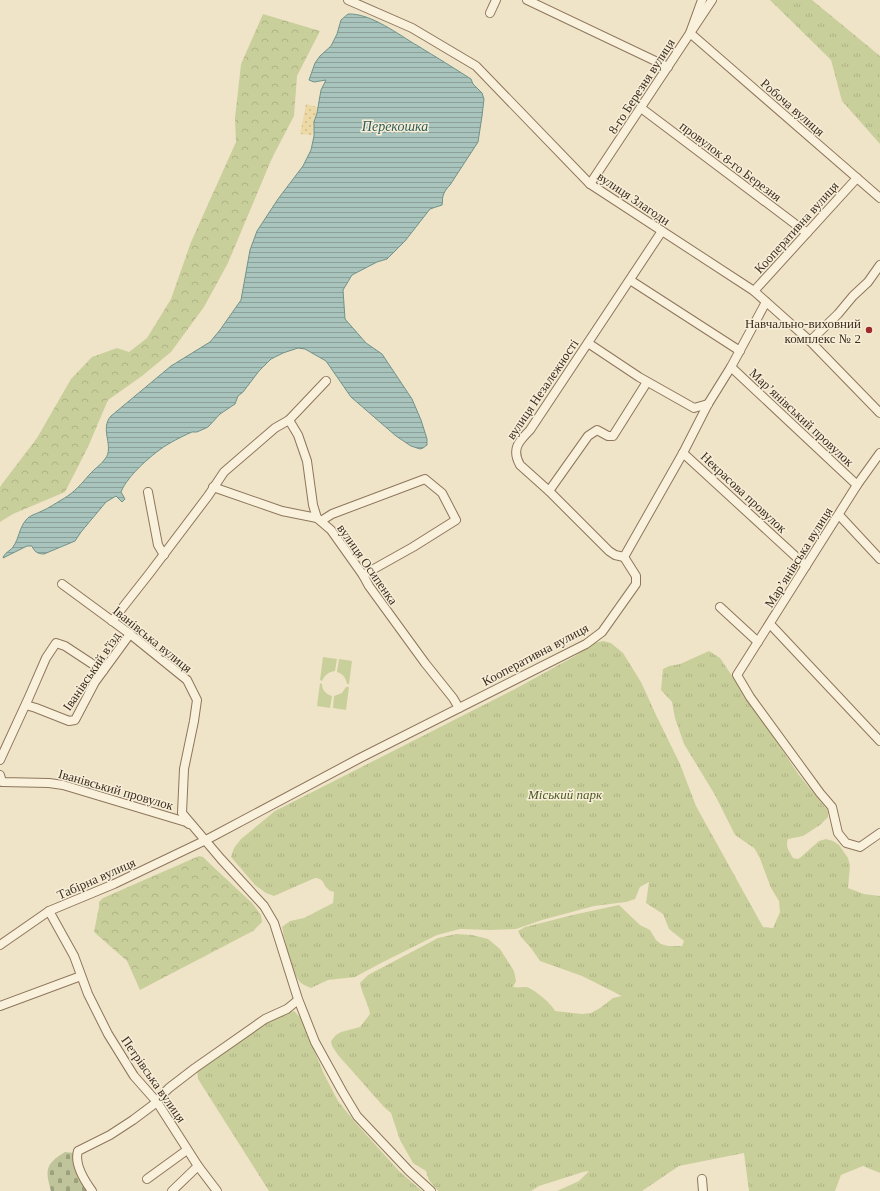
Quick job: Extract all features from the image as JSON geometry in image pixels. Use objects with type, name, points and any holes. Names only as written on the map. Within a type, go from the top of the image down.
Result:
[{"type":"street","name":"вулиця Злагоди","points":[[348,0],[412,28],[476,66],[590,184],[754,291],[810,341],[880,413]]},
{"type":"street","points":[[490,13],[496,0]]},
{"type":"street","points":[[527,0],[668,67]]},
{"type":"street","points":[[690,33],[702,0]]},
{"type":"street","name":"8-го Березня вулиця","points":[[590,184],[712,0]]},
{"type":"street","name":"Робоча вулиця","points":[[690,33],[880,198]]},
{"type":"street","name":"провулок 8-го Березня","points":[[641,108],[807,233]]},
{"type":"street","name":"Кооперативна вулиця","points":[[754,291],[857,178]]},
{"type":"street","name":"вулиця Незалежності","points":[[624,557],[615,555],[609,551],[520,464],[515,452],[518,443],[530,430],[662,231]]},
{"type":"street","points":[[810,341],[868,282],[880,265]]},
{"type":"street","points":[[630,280],[740,351]]},
{"type":"street","points":[[624,557],[766,302]]},
{"type":"street","points":[[588,343],[647,382],[694,408],[708,404]]},
{"type":"street","name":"Мар’янівський провулок","points":[[731,367],[857,485]]},
{"type":"street","points":[[112,621],[164,555],[224,472],[275,428],[289,420],[326,381]]},
{"type":"street","points":[[549,491],[588,436],[597,430],[608,436],[613,436],[647,382]]},
{"type":"street","points":[[289,420],[298,436],[306,461],[313,505],[319,520]]},
{"type":"street","name":"Некрасова провулок","points":[[683,453],[806,566]]},
{"type":"street","name":"Мар’янівська вулиця","points":[[880,453],[857,485],[737,675],[750,697],[820,793],[832,807],[838,833],[846,843],[860,847],[880,833]]},
{"type":"street","points":[[213,487],[282,511],[319,520],[425,479],[442,492],[456,520],[413,547],[362,575]]},
{"type":"street","points":[[148,492],[158,545],[164,555]]},
{"type":"street","points":[[839,515],[880,559]]},
{"type":"street","name":"вулиця Осипенка","points":[[319,520],[331,530],[425,664],[453,698],[459,708]]},
{"type":"street","name":"Кооперативна вулиця","points":[[206,840],[360,758],[586,644],[602,632],[636,584],[636,576],[624,557]]},
{"type":"street","name":"Іванівська вулиця","points":[[62,584],[130,634],[187,680],[197,700],[184,769],[182,813],[206,840],[220,859],[264,906],[274,923],[298,1000],[315,1042],[357,1116],[409,1171],[431,1191]]},
{"type":"street","points":[[720,607],[758,642]]},
{"type":"street","points":[[770,624],[880,741]]},
{"type":"street","name":"Іванівський в'їзд","points":[[26,705],[69,721],[75,720],[95,682],[130,634]]},
{"type":"street","points":[[0,760],[46,658],[56,643],[65,646],[103,671]]},
{"type":"street","name":"Іванівський провулок","points":[[1,778],[21,783],[49,783],[63,785],[186,822],[196,829]]},
{"type":"street","name":"Табірна вулиця","points":[[0,945],[49,911],[114,884],[206,840]]},
{"type":"street","name":"Петрівська вулиця","points":[[49,911],[74,956],[88,994],[108,1034],[134,1076],[157,1102],[187,1150],[217,1191]]},
{"type":"street","points":[[0,1006],[82,976]]},
{"type":"street","points":[[92,1191],[84,1180],[80,1167],[77,1154],[80,1149],[110,1136],[157,1102],[164,1092],[195,1068],[265,1019],[287,1009],[298,1000]]},
{"type":"street","points":[[147,1179],[187,1150]]},
{"type":"street","points":[[172,1191],[198,1166]]},
{"type":"street","points":[[702,1179],[702,1191]]},
{"type":"green space","points":[[770,0],[812,0],[880,56],[880,144],[842,101],[831,60]]},
{"type":"green space","points":[[263,14],[320,31],[297,76],[294,116],[272,158],[228,263],[204,307],[171,352],[142,376],[108,400],[88,447],[65,492],[13,514],[0,522],[0,487],[37,438],[71,379],[92,357],[117,348],[129,352],[147,338],[171,299],[191,242],[236,142],[235,118],[241,64]]},
{"type":"green space","name":"Міський парк","points":[[603,641],[611,643],[623,653],[641,682],[680,764],[696,806],[763,927],[773,928],[780,912],[779,901],[771,888],[759,856],[754,848],[735,835],[715,795],[684,744],[675,718],[672,702],[661,690],[663,669],[680,664],[709,651],[720,658],[799,775],[828,811],[828,817],[820,825],[803,836],[788,839],[787,846],[793,858],[798,859],[819,841],[826,839],[833,841],[839,845],[848,858],[850,866],[848,888],[864,894],[880,896],[880,1173],[863,1166],[841,1175],[835,1191],[749,1191],[744,1153],[679,1166],[642,1191],[557,1191],[579,1181],[589,1171],[539,1186],[531,1191],[438,1191],[429,1180],[426,1171],[413,1163],[400,1140],[391,1113],[338,1055],[332,1046],[331,1041],[336,1035],[341,1032],[360,1027],[370,1014],[360,983],[368,975],[438,938],[456,934],[472,935],[488,939],[500,949],[514,971],[516,981],[513,987],[526,987],[533,990],[555,1011],[582,1014],[591,1013],[613,998],[622,996],[582,976],[540,961],[518,931],[525,927],[619,905],[640,925],[650,930],[656,940],[661,944],[668,946],[682,946],[684,941],[669,929],[663,914],[646,903],[649,882],[640,887],[635,899],[626,902],[594,906],[542,920],[516,929],[460,929],[437,935],[355,977],[328,980],[311,988],[300,982],[294,971],[282,927],[290,921],[304,918],[333,903],[334,892],[328,890],[320,879],[315,878],[274,896],[266,893],[255,885],[231,857],[234,848],[241,839],[275,811],[515,689],[575,656],[594,643]]},
{"type":"green space","points":[[323,657],[337,659],[335,671],[327,674],[322,681],[320,680]]},
{"type":"green space","points":[[339,659],[352,661],[349,684],[347,684],[343,675],[337,672]]},
{"type":"green space","points":[[320,683],[322,684],[325,692],[332,696],[330,708],[317,706]]},
{"type":"green space","points":[[346,687],[349,687],[346,710],[333,708],[334,696],[342,693]]},
{"type":"green space","points":[[199,856],[203,857],[252,903],[261,915],[262,922],[253,931],[140,990],[127,961],[94,932],[99,902],[103,898]]},
{"type":"green space","points":[[294,1011],[301,1018],[324,1074],[338,1101],[399,1171],[422,1191],[269,1191],[198,1079],[197,1069],[266,1022]]},
{"type":"green space","points":[[65,1152],[74,1153],[90,1191],[51,1191],[48,1178],[48,1168],[58,1156]]},
{"type":"sand","points":[[306,104],[317,107],[312,135],[300,134]]},
{"type":"water","name":"Перекошка","points":[[348,14],[366,17],[375,21],[452,67],[471,79],[473,84],[482,93],[484,99],[478,142],[445,192],[442,205],[430,209],[405,241],[387,259],[377,262],[352,275],[343,290],[345,319],[366,343],[382,354],[412,399],[421,420],[427,439],[427,445],[420,449],[411,446],[396,436],[351,397],[326,361],[305,349],[298,348],[271,359],[238,396],[235,404],[220,414],[208,427],[197,432],[192,432],[175,440],[149,458],[124,486],[121,492],[125,499],[122,502],[116,496],[106,502],[75,541],[44,554],[36,552],[32,546],[27,546],[3,558],[5,554],[12,549],[22,526],[28,518],[45,510],[71,494],[103,461],[108,454],[106,427],[111,416],[171,366],[210,342],[241,300],[250,250],[257,231],[278,199],[303,166],[311,150],[314,136],[314,122],[321,90],[326,80],[314,82],[309,80],[315,63],[331,46],[337,34],[341,20]]},
{"type":"place","name":"Навчально-виховний комплекс № 2","points":[[869,330]]}]
